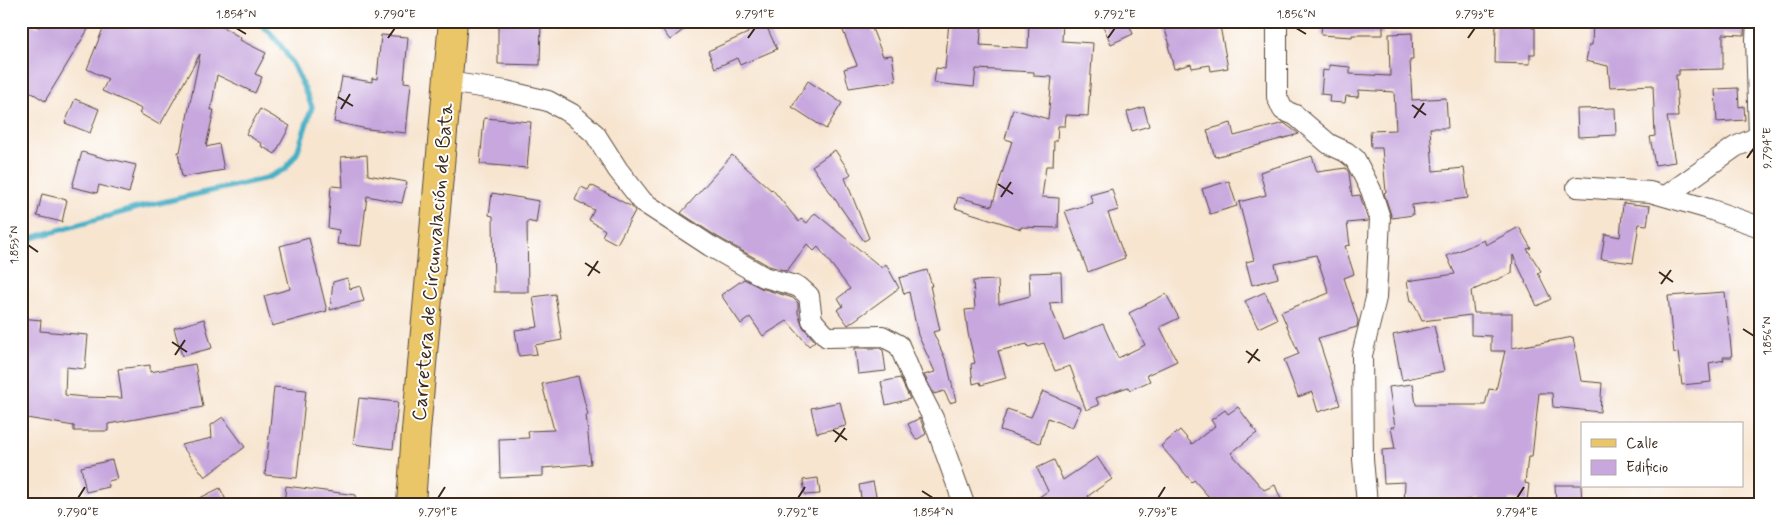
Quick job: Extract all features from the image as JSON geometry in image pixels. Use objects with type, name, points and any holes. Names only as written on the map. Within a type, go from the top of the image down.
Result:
[{"type":"main road","name":"Carretera de Circunvalación de Bata","points":[[411,504],[454,21]]},
{"type":"street","points":[[1277,21],[1277,97],[1283,110],[1295,115],[1329,144],[1346,152],[1355,159],[1371,190],[1380,218],[1376,298],[1362,355],[1363,459],[1367,504]]},
{"type":"street","points":[[1666,196],[1735,147],[1760,136],[1757,21]]},
{"type":"street","points":[[448,82],[506,91],[548,101],[572,114],[595,134],[618,170],[643,202],[710,246],[764,277],[799,288],[809,296],[812,320],[827,337],[882,336],[899,345],[914,381],[933,418],[964,504]]},
{"type":"street","points":[[1577,187],[1650,192],[1709,209],[1760,227]]},
{"type":"building","points":[[21,21],[39,27],[42,21],[93,21],[45,101],[21,86]]},
{"type":"building","points":[[106,21],[213,21],[241,38],[240,40],[266,53],[255,74],[262,77],[255,93],[217,75],[211,110],[214,110],[206,147],[219,144],[224,170],[182,177],[178,152],[180,152],[200,54],[160,125],[139,113],[142,109],[102,91],[108,79],[87,69]]},
{"type":"building","points":[[498,21],[541,21],[540,65],[498,64]]},
{"type":"building","points":[[656,21],[695,21],[670,40]]},
{"type":"building","points":[[743,21],[764,21],[777,49],[740,65],[737,58],[715,68],[708,51],[748,33]]},
{"type":"building","points":[[839,21],[869,21],[883,56],[892,55],[896,81],[849,88],[844,69],[857,65]]},
{"type":"building","points":[[949,21],[982,21],[980,45],[1028,48],[1029,21],[1063,21],[1062,41],[1093,43],[1088,116],[1066,115],[1065,126],[1058,126],[1057,141],[1054,141],[1053,166],[1046,166],[1042,197],[1059,198],[1058,228],[1021,227],[1021,229],[955,208],[958,197],[992,206],[1012,141],[1005,139],[1013,109],[1048,119],[1052,77],[1034,76],[1034,72],[976,69],[974,87],[934,83],[936,68],[945,69]]},
{"type":"building","points":[[1101,21],[1128,21],[1133,34],[1111,44]]},
{"type":"building","points":[[1162,21],[1219,21],[1228,68],[1211,71],[1210,65],[1192,68],[1191,64],[1174,69],[1168,45],[1170,45]]},
{"type":"building","points":[[1322,21],[1383,21],[1383,35],[1352,35],[1352,37],[1321,35]]},
{"type":"building","points":[[1496,21],[1532,21],[1532,28],[1535,28],[1535,54],[1530,54],[1530,64],[1495,63]]},
{"type":"building","points":[[1593,21],[1745,21],[1744,35],[1723,34],[1723,69],[1679,70],[1679,75],[1676,75],[1678,117],[1667,117],[1675,162],[1655,165],[1650,137],[1655,136],[1653,85],[1610,87],[1608,66],[1586,61],[1589,45],[1592,45]]},
{"type":"building","points":[[1412,33],[1413,60],[1410,60],[1412,100],[1446,98],[1448,128],[1430,128],[1433,171],[1464,168],[1468,198],[1412,205],[1413,215],[1392,218],[1384,193],[1386,192],[1382,148],[1371,148],[1370,131],[1396,130],[1394,92],[1359,90],[1358,97],[1346,96],[1345,103],[1329,102],[1330,95],[1321,94],[1323,70],[1329,71],[1329,65],[1350,67],[1350,74],[1390,76],[1389,34]]},
{"type":"building","points":[[381,35],[408,37],[404,82],[411,83],[406,133],[367,129],[334,122],[342,77],[372,82],[372,78],[377,79]]},
{"type":"building","points":[[808,81],[842,103],[826,129],[792,107]]},
{"type":"building","points":[[1738,88],[1739,107],[1744,106],[1745,120],[1717,122],[1715,89]]},
{"type":"building","points":[[75,99],[99,109],[90,133],[65,123]]},
{"type":"building","points":[[1144,107],[1149,126],[1132,131],[1127,112]]},
{"type":"building","points":[[1615,108],[1616,135],[1578,137],[1577,109]]},
{"type":"building","points":[[260,109],[290,126],[275,154],[246,134]]},
{"type":"building","points":[[484,118],[531,122],[527,168],[480,164]]},
{"type":"building","points":[[1231,123],[1234,136],[1284,123],[1299,134],[1215,157],[1207,130]]},
{"type":"building","points":[[835,150],[851,174],[845,178],[869,238],[864,241],[812,166]]},
{"type":"building","points":[[82,152],[136,165],[129,193],[99,185],[97,193],[72,187]]},
{"type":"building","points":[[367,155],[368,175],[407,182],[402,203],[367,196],[361,246],[337,244],[339,230],[328,228],[331,186],[343,187],[341,157]]},
{"type":"building","points":[[732,155],[772,189],[799,222],[801,219],[807,223],[815,213],[882,268],[886,264],[899,288],[848,325],[837,310],[843,306],[838,298],[850,289],[818,247],[814,251],[807,244],[787,271],[769,266],[716,236],[681,213]]},
{"type":"building","points":[[1312,156],[1317,172],[1346,168],[1349,173],[1352,196],[1360,195],[1368,220],[1347,223],[1350,245],[1345,246],[1354,274],[1344,278],[1358,321],[1357,327],[1318,338],[1340,405],[1318,412],[1312,392],[1298,397],[1284,360],[1299,354],[1281,312],[1329,293],[1316,255],[1275,264],[1278,278],[1252,285],[1246,262],[1254,260],[1239,202],[1266,195],[1260,172]]},
{"type":"building","points":[[1229,181],[1237,206],[1210,214],[1202,189]]},
{"type":"building","points":[[591,185],[632,207],[635,211],[617,244],[602,236],[605,230],[589,220],[594,210],[575,200],[581,187],[588,190]]},
{"type":"building","points":[[1112,189],[1118,210],[1108,213],[1125,258],[1088,272],[1065,211],[1093,203],[1090,195]]},
{"type":"building","points":[[492,193],[539,201],[536,223],[527,221],[528,292],[494,292],[493,216],[489,215]]},
{"type":"building","points":[[42,194],[67,200],[62,222],[37,216]]},
{"type":"building","points":[[1623,203],[1650,206],[1647,225],[1639,224],[1633,263],[1601,259],[1605,234],[1620,237]]},
{"type":"building","points":[[1519,227],[1531,248],[1527,249],[1541,271],[1538,273],[1551,299],[1537,306],[1513,255],[1512,273],[1471,291],[1474,313],[1512,313],[1512,348],[1573,337],[1581,381],[1602,383],[1600,412],[1553,407],[1552,393],[1539,393],[1532,457],[1528,457],[1525,483],[1529,484],[1527,501],[1509,499],[1509,504],[1479,504],[1479,499],[1430,504],[1404,504],[1405,482],[1384,483],[1382,450],[1395,449],[1391,427],[1395,427],[1389,387],[1413,384],[1416,405],[1485,405],[1489,389],[1496,390],[1505,351],[1491,351],[1491,336],[1471,335],[1471,315],[1422,321],[1413,301],[1411,301],[1407,281],[1455,274],[1447,256],[1484,240],[1486,245]]},
{"type":"building","points":[[309,238],[327,311],[272,326],[264,296],[290,289],[280,246]]},
{"type":"building","points":[[927,270],[940,330],[933,332],[947,363],[956,401],[950,403],[944,391],[934,394],[924,375],[935,372],[918,335],[909,292],[904,294],[899,278]]},
{"type":"building","points":[[1061,272],[1062,302],[1049,303],[1064,340],[1103,324],[1118,358],[1145,345],[1129,313],[1166,294],[1179,318],[1160,327],[1177,361],[1147,375],[1150,381],[1130,390],[1128,387],[1096,398],[1099,405],[1086,410],[1070,366],[1055,371],[1044,343],[1028,347],[1027,344],[998,351],[1006,378],[981,385],[980,382],[973,384],[971,364],[975,363],[965,310],[975,309],[973,281],[998,280],[999,304],[1030,296],[1029,273]]},
{"type":"building","points":[[347,278],[350,289],[360,286],[364,301],[330,310],[333,282]]},
{"type":"building","points":[[744,279],[761,288],[793,298],[798,303],[798,313],[803,327],[815,341],[809,346],[787,321],[763,336],[750,317],[741,324],[721,295]]},
{"type":"building","points":[[1265,292],[1277,319],[1258,328],[1245,301]]},
{"type":"building","points":[[1725,292],[1732,357],[1723,357],[1724,360],[1709,363],[1711,382],[1682,385],[1678,352],[1674,353],[1668,296]]},
{"type":"building","points":[[555,294],[562,340],[535,345],[537,354],[519,356],[515,330],[538,327],[533,297]]},
{"type":"building","points":[[21,318],[41,320],[40,331],[88,335],[85,369],[66,367],[65,395],[122,398],[118,369],[150,365],[150,372],[195,364],[203,407],[108,424],[108,431],[74,431],[74,426],[21,417]]},
{"type":"building","points":[[204,319],[212,348],[182,356],[174,328]]},
{"type":"building","points":[[1434,326],[1444,371],[1402,380],[1393,335]]},
{"type":"building","points":[[855,348],[879,348],[883,350],[886,371],[858,374]]},
{"type":"building","points":[[578,376],[588,415],[586,415],[591,464],[543,468],[543,476],[500,478],[499,439],[529,438],[528,431],[554,430],[542,384]]},
{"type":"building","points":[[900,378],[910,399],[886,405],[881,382]]},
{"type":"building","points":[[274,387],[306,390],[297,478],[265,475]]},
{"type":"building","points":[[1043,391],[1081,408],[1072,428],[1048,418],[1040,443],[1000,430],[1007,409],[1031,417]]},
{"type":"building","points":[[359,398],[398,402],[393,449],[353,444]]},
{"type":"building","points":[[840,402],[846,426],[817,433],[811,408]]},
{"type":"building","points":[[1238,407],[1257,433],[1231,453],[1264,490],[1275,485],[1283,504],[1215,504],[1194,480],[1192,482],[1161,446],[1180,430],[1192,444],[1215,426],[1211,420],[1225,410],[1228,414]]},
{"type":"building","points":[[223,417],[245,447],[205,477],[181,445],[212,438],[211,425]]},
{"type":"building","points":[[920,418],[926,434],[916,440],[908,424]]},
{"type":"building","points":[[1097,457],[1112,479],[1088,496],[1092,504],[1029,504],[1048,491],[1037,468],[1054,460],[1063,480]]},
{"type":"building","points":[[112,460],[117,479],[108,481],[109,487],[86,492],[81,467]]},
{"type":"building","points":[[818,478],[820,494],[805,495],[803,480]]},
{"type":"building","points":[[873,482],[878,504],[862,504],[859,485]]},
{"type":"building","points":[[1555,485],[1581,485],[1582,504],[1556,504]]},
{"type":"building","points":[[286,486],[356,495],[355,504],[284,504]]},
{"type":"building","points":[[220,488],[228,504],[188,504]]},
{"type":"waterway","points":[[21,241],[137,208],[267,178],[285,169],[297,153],[312,107],[302,83],[283,49],[267,29],[257,21]]}]
